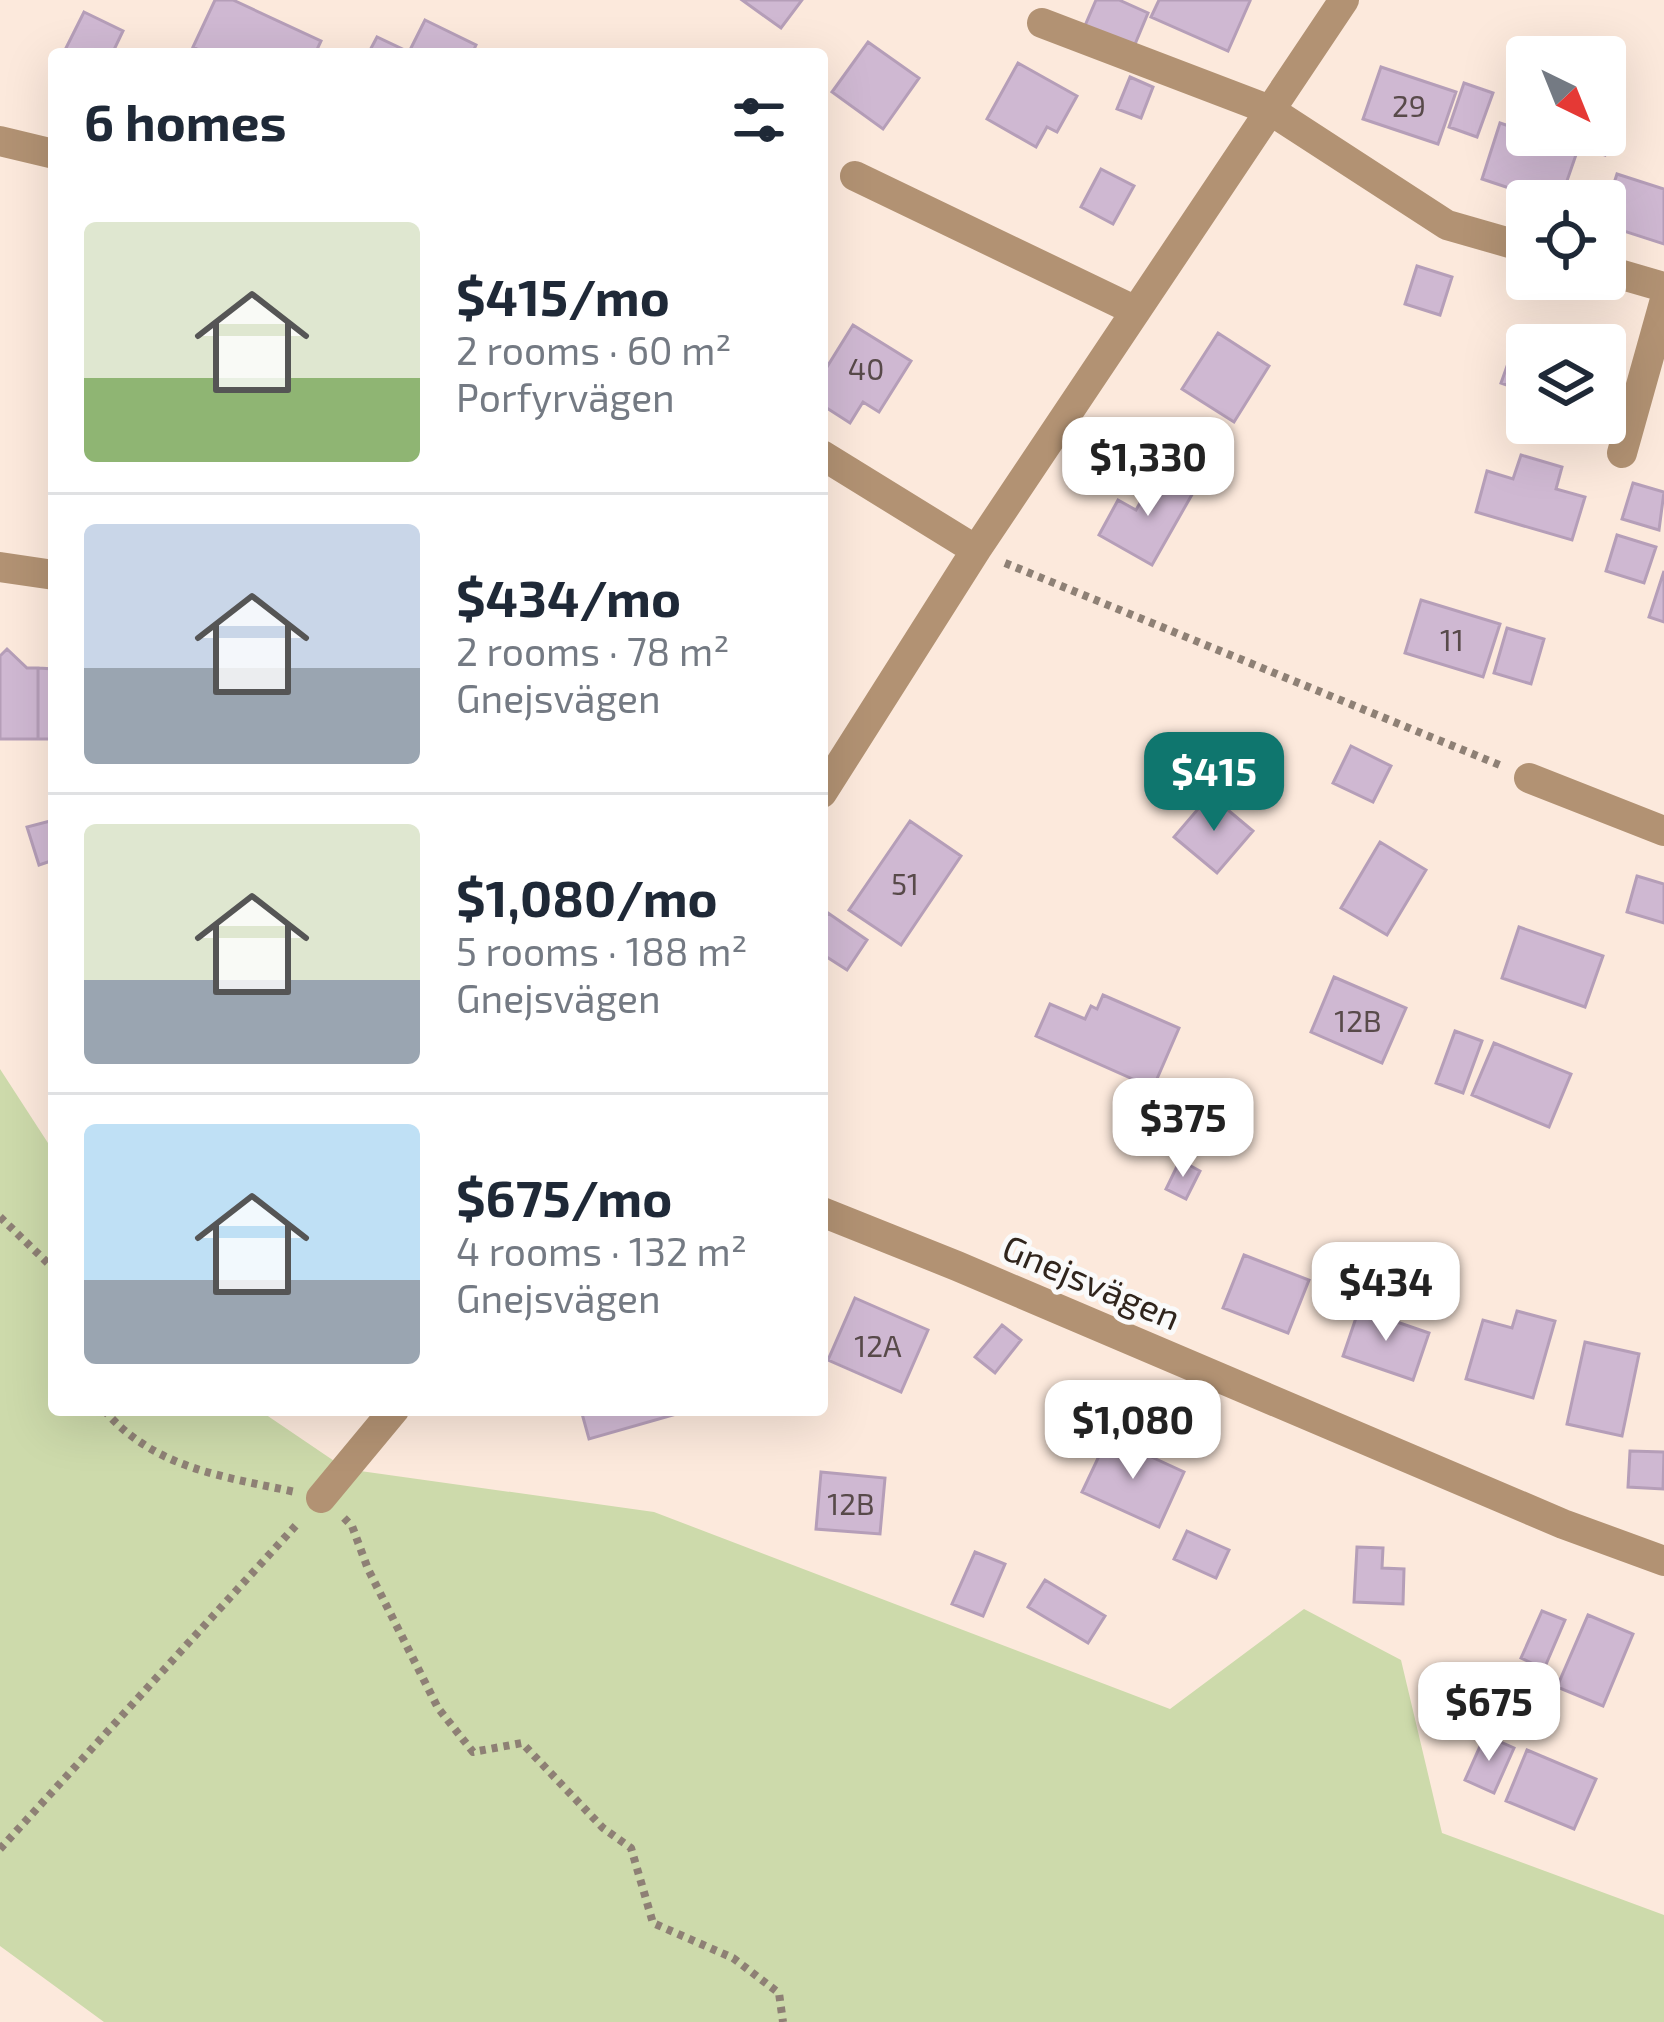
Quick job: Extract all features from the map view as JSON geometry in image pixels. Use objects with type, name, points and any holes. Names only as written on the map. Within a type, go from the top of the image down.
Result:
[{"type":"street","points":[[828,784],[976,550],[1344,0]]},
{"type":"street","points":[[1042,22],[1270,110],[1447,225],[1506,242]]},
{"type":"street","points":[[0,141],[48,153]]},
{"type":"street","points":[[855,176],[1136,311]]},
{"type":"street","points":[[1626,277],[1664,287]]},
{"type":"street","points":[[1622,453],[1664,303]]},
{"type":"street","points":[[828,459],[976,550]]},
{"type":"street","points":[[0,567],[48,574]]},
{"type":"street","points":[[1529,778],[1664,831]]},
{"type":"street","name":"Gnejsvägen","points":[[828,1215],[1664,1561]]},
{"type":"street","points":[[321,1498],[389,1416]]},
{"type":"path","points":[[976,550],[1529,778]]},
{"type":"path","points":[[0,1217],[48,1264]]},
{"type":"path","points":[[109,1416],[128,1437],[195,1471],[321,1498],[352,1526],[368,1569],[438,1708],[472,1752],[523,1742],[602,1828],[631,1848],[653,1923],[733,1958],[779,1993],[783,2022]]},
{"type":"path","points":[[0,1849],[321,1498]]},
{"type":"green space","points":[[0,1069],[48,1143],[48,1416],[268,1416],[346,1469],[654,1512],[1170,1709],[1304,1609],[1401,1660],[1442,1833],[1664,1915],[1664,2022],[104,2022],[0,1946]]},
{"type":"building","points":[[215,0],[233,0],[321,41],[318,48],[193,47]]},
{"type":"building","points":[[742,0],[802,0],[781,28]]},
{"type":"building","points":[[1096,0],[1119,0],[1148,13],[1133,49],[1084,28]]},
{"type":"building","points":[[1159,0],[1250,1],[1228,51],[1151,17]]},
{"type":"building","points":[[84,12],[123,31],[115,48],[66,48]]},
{"type":"building","points":[[425,20],[476,45],[475,48],[411,48]]},
{"type":"building","points":[[377,37],[400,48],[371,48]]},
{"type":"building","points":[[868,42],[919,78],[883,129],[832,92]]},
{"type":"building","points":[[1018,63],[1077,96],[1057,132],[1047,127],[1036,147],[987,119]]},
{"type":"building","points":[[1381,67],[1456,92],[1438,144],[1363,119]]},
{"type":"building","points":[[1130,77],[1153,87],[1141,118],[1117,109]]},
{"type":"building","points":[[1464,83],[1493,93],[1477,137],[1449,127]]},
{"type":"building","points":[[1500,123],[1506,125],[1506,156],[1576,156],[1567,180],[1506,180],[1506,187],[1482,179]]},
{"type":"building","points":[[1101,169],[1134,186],[1113,224],[1081,207]]},
{"type":"building","points":[[1617,174],[1664,189],[1664,244],[1626,232],[1626,180],[1615,180]]},
{"type":"building","points":[[1417,266],[1452,277],[1440,315],[1405,304]]},
{"type":"building","points":[[853,325],[911,361],[879,412],[863,402],[850,423],[828,409],[828,365]]},
{"type":"building","points":[[1218,333],[1269,366],[1234,422],[1182,389]]},
{"type":"building","points":[[1128,431],[1149,445],[1128,477],[1106,462]]},
{"type":"building","points":[[1521,455],[1562,467],[1556,489],[1585,497],[1572,540],[1476,512],[1487,471],[1513,479]]},
{"type":"building","points":[[1158,471],[1194,491],[1152,565],[1099,535],[1118,500],[1136,510]]},
{"type":"building","points":[[1633,483],[1664,492],[1659,530],[1622,519]]},
{"type":"building","points":[[1617,535],[1656,547],[1644,583],[1606,571]]},
{"type":"building","points":[[1664,571],[1664,622],[1649,617]]},
{"type":"building","points":[[1421,600],[1500,624],[1483,677],[1405,653]]},
{"type":"building","points":[[1507,628],[1544,639],[1531,684],[1494,673]]},
{"type":"building","points":[[7,649],[27,668],[38,668],[38,739],[0,739],[0,656]]},
{"type":"building","points":[[38,668],[48,669],[48,739],[38,739]]},
{"type":"building","points":[[1351,746],[1391,766],[1373,802],[1333,783]]},
{"type":"building","points":[[1210,795],[1253,831],[1217,873],[1174,837]]},
{"type":"building","points":[[910,821],[961,856],[901,945],[849,910]]},
{"type":"building","points":[[48,822],[48,862],[39,865],[27,827]]},
{"type":"building","points":[[1380,842],[1426,870],[1387,935],[1341,908]]},
{"type":"building","points":[[1637,876],[1664,884],[1664,923],[1627,912]]},
{"type":"building","points":[[828,913],[867,940],[847,970],[828,958]]},
{"type":"building","points":[[1519,927],[1603,956],[1585,1007],[1502,978]]},
{"type":"building","points":[[1334,977],[1406,1008],[1382,1063],[1311,1032]]},
{"type":"building","points":[[1103,995],[1179,1028],[1153,1088],[1036,1036],[1050,1004],[1085,1019]]},
{"type":"building","points":[[1455,1031],[1482,1041],[1463,1093],[1436,1083]]},
{"type":"building","points":[[1494,1043],[1571,1074],[1549,1127],[1472,1095]]},
{"type":"building","points":[[1180,1160],[1200,1171],[1186,1199],[1166,1189]]},
{"type":"building","points":[[1244,1255],[1309,1280],[1288,1333],[1223,1308]]},
{"type":"building","points":[[855,1298],[928,1330],[901,1392],[828,1360]]},
{"type":"building","points":[[1359,1309],[1429,1333],[1413,1380],[1343,1356]]},
{"type":"building","points":[[1517,1311],[1555,1321],[1533,1398],[1466,1379],[1483,1320],[1512,1328]]},
{"type":"building","points":[[1002,1325],[1021,1340],[995,1373],[975,1357]]},
{"type":"building","points":[[1585,1342],[1639,1354],[1622,1436],[1567,1424]]},
{"type":"building","points":[[583,1416],[670,1416],[589,1439]]},
{"type":"building","points":[[1108,1437],[1184,1472],[1159,1527],[1082,1492]]},
{"type":"building","points":[[1630,1451],[1664,1452],[1663,1489],[1628,1487]]},
{"type":"building","points":[[821,1472],[885,1478],[880,1534],[816,1529]]},
{"type":"building","points":[[1187,1531],[1229,1550],[1216,1578],[1174,1559]]},
{"type":"building","points":[[1357,1547],[1383,1548],[1382,1568],[1404,1569],[1403,1604],[1354,1602]]},
{"type":"building","points":[[975,1552],[1005,1564],[983,1616],[952,1604]]},
{"type":"building","points":[[1045,1580],[1105,1616],[1088,1643],[1028,1607]]},
{"type":"building","points":[[1542,1611],[1565,1620],[1544,1669],[1521,1658]]},
{"type":"building","points":[[1588,1615],[1633,1634],[1603,1706],[1557,1687]]},
{"type":"building","points":[[1485,1735],[1514,1748],[1494,1793],[1465,1780]]},
{"type":"building","points":[[1527,1750],[1596,1779],[1574,1829],[1506,1801]]}]
